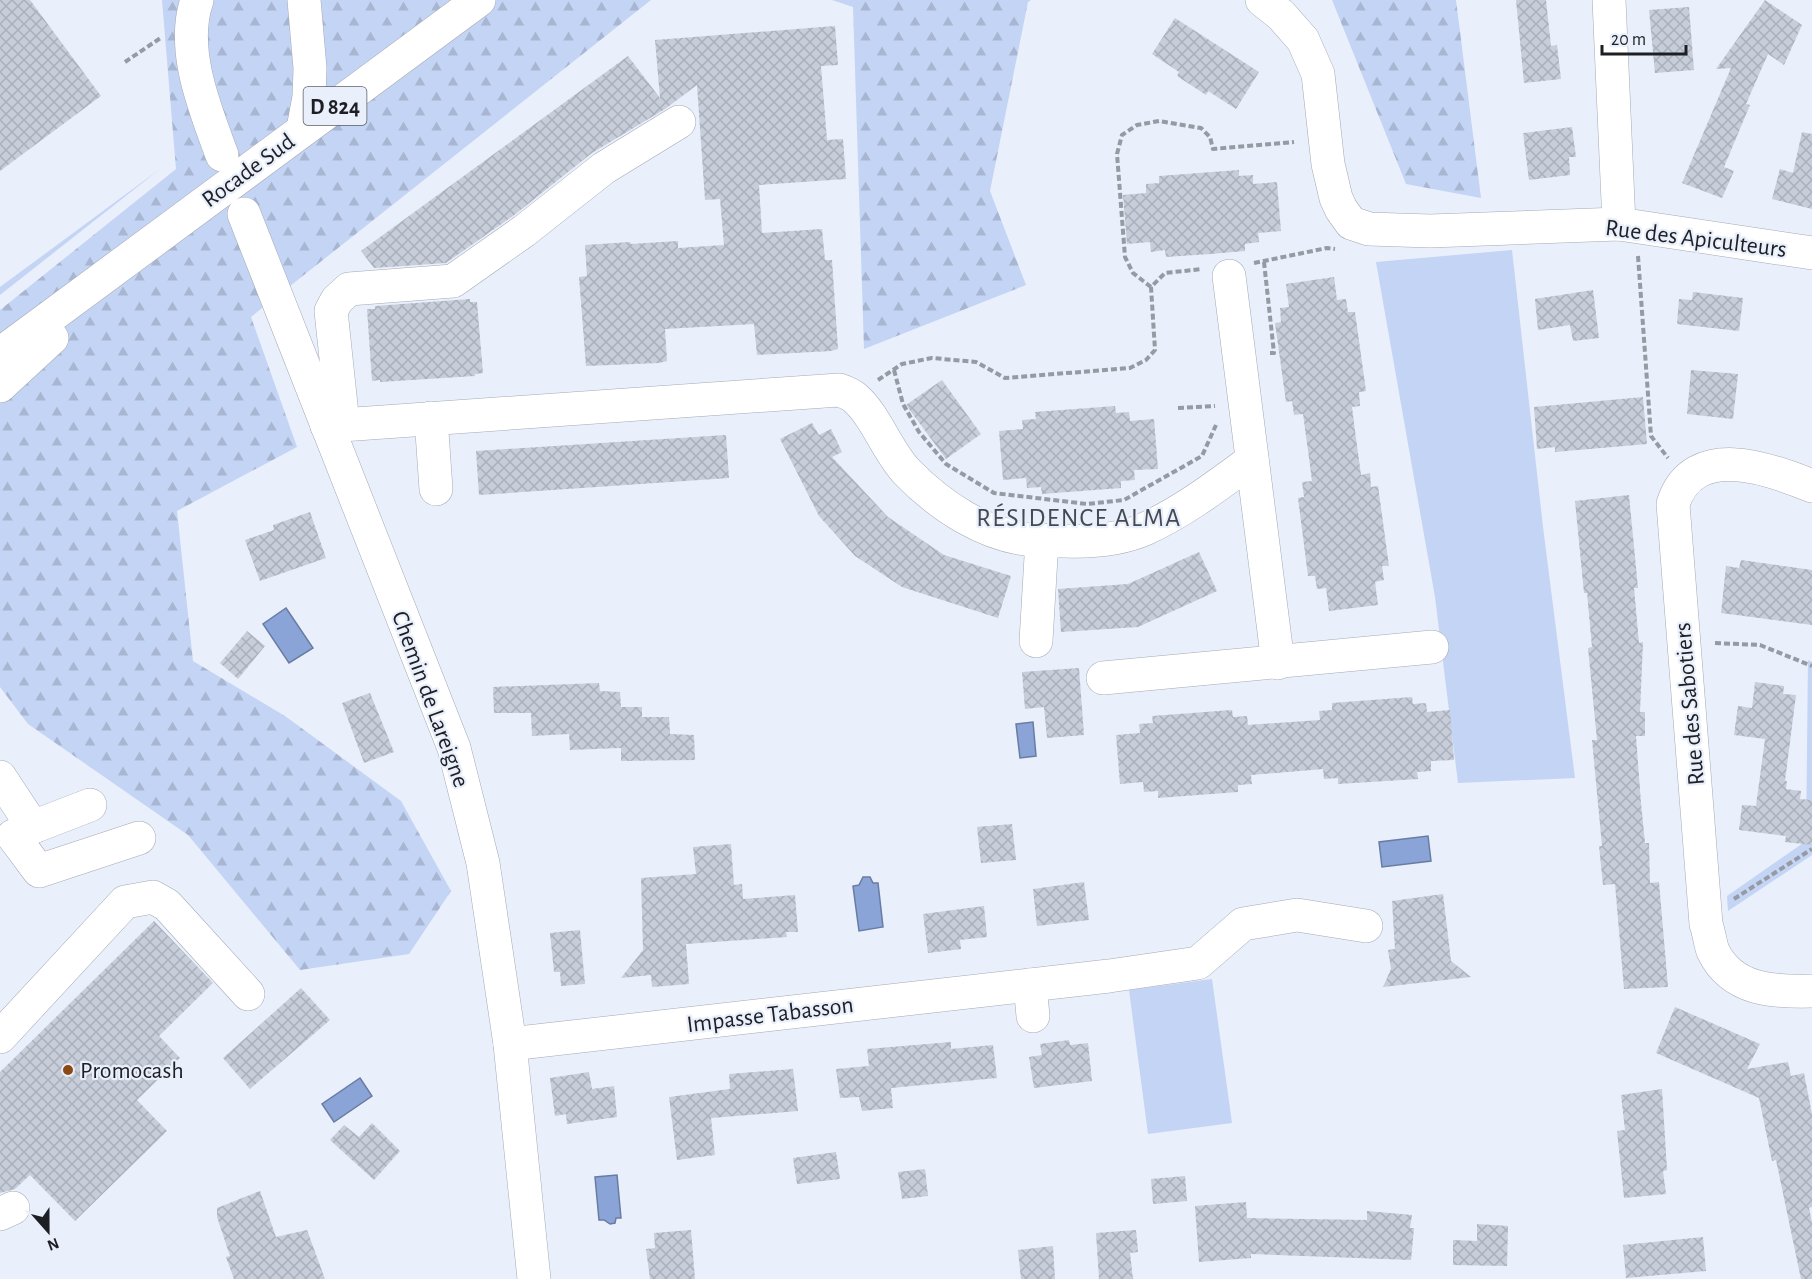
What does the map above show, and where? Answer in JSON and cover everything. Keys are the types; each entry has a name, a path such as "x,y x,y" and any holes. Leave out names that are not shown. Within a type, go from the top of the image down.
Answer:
{"street":[{"path":"197,0 191,40 200,96 222,155"},
{"path":"303,129 309,97 310,68 304,0"},
{"name":"Rocade Sud","path":"0,354 479,0"},
{"name":"Rue des Apiculteurs","path":"1262,0 1281,15 1303,40 1318,74 1328,164 1336,198 1351,223 1369,229 1430,231 1628,226 1812,254"},
{"path":"1609,0 1628,226"},
{"path":"679,122 604,168 524,231 453,281 349,289 337,300 331,311 335,425 839,390 854,396 866,408 901,466 924,489 952,510 993,531 1031,540 1090,542 1119,537 1145,529 1200,498 1252,460"},
{"name":"Rocade Sud","path":"0,386 190,212"},
{"name":"Chemin de Lareigne","path":"244,214 335,425 454,748 483,863 510,1044 534,1279"},
{"path":"1227,269 1278,663"},
{"path":"431,418 436,489"},
{"path":"1685,480 1699,471 1716,465 1749,465 1782,474 1812,486"},
{"name":"Rue des Sabotiers","path":"1685,480 1677,490 1673,504 1706,918 1713,951 1729,974 1753,986 1779,992 1812,991"},
{"path":"1036,641 1042,540"},
{"path":"1103,678 1432,647"},
{"path":"0,777 33,827"},
{"path":"90,805 13,836 39,871 139,837"},
{"path":"0,1037 125,902 153,897 167,905 248,994"},
{"name":"Impasse Tabasson","path":"510,1044 1110,976 1198,963 1243,924 1297,915 1366,926"},
{"path":"1030,985 1033,1016"}],"path":[{"path":"125,62 161,37"},
{"path":"854,396 902,364 932,358 975,362 1005,378 1130,368 1146,360 1155,350 1151,287 1133,273 1125,257 1117,154 1122,135 1137,124 1159,121 1201,128 1210,137 1213,149 1325,139"},
{"path":"1628,226 1651,436 1685,480"},
{"path":"1151,287 1165,273 1227,269 1327,248 1337,250"},
{"path":"894,370 903,404 919,432 946,464 994,493 1087,504 1124,500 1202,456 1217,424 1215,406 1178,408"},
{"path":"1683,639 1760,645 1812,666"},
{"path":"1706,918 1812,849"}],"green space":[{"path":"162,0 651,0 251,317 297,447 177,511 193,661 285,716 401,801 451,891 409,954 300,970 188,835 28,724 0,687 0,310 176,169"},
{"path":"832,0 1031,0 1028,2 990,191 1026,285 864,349 853,7"},
{"path":"1332,0 1456,0 1481,198 1406,184"},
{"path":"160,169 0,295 0,287"},
{"path":"1512,250 1543,527 1575,778 1458,783 1435,597 1376,262"},
{"path":"1808,660 1812,662 1812,855 1728,911 1727,896 1806,841"},
{"path":"1212,979 1232,1123 1148,1134 1129,990"}],"shaded area":[{"path":"286,608 313,648 289,663 263,624"},
{"path":"1033,722 1036,756 1020,758 1016,724"},
{"path":"1428,836 1431,861 1382,867 1379,842"},
{"path":"863,877 870,877 873,883 878,883 883,927 859,931 853,886 859,885"},
{"path":"360,1078 372,1096 334,1122 322,1104"},
{"path":"617,1175 621,1218 616,1218 615,1223 610,1224 599,1220 595,1177"}],"building":[{"path":"0,0 30,0 101,96 0,171"},
{"path":"1516,0 1546,0 1551,46 1557,45 1561,79 1524,83"},
{"path":"1765,0 1802,25 1784,65 1768,54 1746,104 1750,105 1724,167 1734,171 1722,198 1682,183 1731,68 1716,69"},
{"path":"1689,7 1694,70 1655,73 1649,10"},
{"path":"1175,18 1259,72 1236,109 1208,91 1206,95 1177,76 1179,72 1152,54"},
{"path":"835,26 838,65 821,66 827,140 843,139 846,179 759,185 762,233 822,229 825,260 832,260 838,349 757,355 754,324 665,329 667,361 586,366 579,277 587,276 585,245 678,241 678,248 724,245 720,199 705,200 697,85 665,109 592,153 513,216 446,263 374,268 361,251 628,56 660,98 655,40"},
{"path":"1572,127 1576,157 1569,157 1570,175 1529,180 1523,133"},
{"path":"1802,132 1812,134 1812,209 1772,199 1780,169 1793,173"},
{"path":"1239,170 1239,176 1253,175 1253,184 1277,182 1281,231 1258,233 1259,242 1245,244 1245,251 1210,254 1166,257 1165,250 1151,252 1150,242 1127,244 1123,195 1146,193 1146,184 1159,183 1159,176"},
{"path":"1334,277 1337,300 1346,299 1348,312 1355,312 1366,391 1359,392 1360,406 1352,407 1355,431 1361,475 1370,473 1371,487 1378,486 1389,566 1382,566 1384,580 1375,582 1378,605 1329,611 1326,588 1317,589 1315,576 1308,576 1298,498 1304,497 1302,482 1312,481 1309,458 1303,414 1294,415 1292,401 1286,402 1275,323 1281,322 1280,308 1289,307 1286,284"},
{"path":"1593,290 1599,338 1573,341 1570,325 1538,330 1535,299"},
{"path":"1693,292 1743,298 1739,331 1677,324 1679,299 1692,300"},
{"path":"470,299 470,302 477,302 483,373 475,374 475,376 372,381 367,309 375,309 375,306"},
{"path":"1691,370 1738,374 1733,419 1687,414"},
{"path":"942,380 981,434 946,459 906,405"},
{"path":"1643,397 1647,444 1555,452 1555,447 1537,449 1534,407"},
{"path":"1115,406 1116,413 1129,412 1130,421 1154,419 1158,469 1134,470 1135,480 1121,481 1121,488 1042,494 1041,487 1027,488 1026,478 1003,480 999,431 1023,429 1022,420 1036,419 1035,412"},
{"path":"812,423 819,435 831,429 842,452 832,457 888,517 944,555 1011,576 998,618 902,587 855,556 819,516 780,439"},
{"path":"726,435 729,478 479,495 476,451"},
{"path":"1629,495 1638,588 1634,588 1639,643 1643,642 1640,712 1645,712 1645,736 1636,736 1641,803 1645,843 1649,843 1650,883 1659,882 1668,987 1624,989 1615,884 1603,885 1599,846 1602,846 1592,740 1597,740 1588,648 1592,647 1575,501"},
{"path":"310,512 326,558 260,581 245,540 274,530 273,525"},
{"path":"1199,552 1217,591 1138,627 1061,632 1058,589 1128,584"},
{"path":"1741,560 1812,570 1812,625 1721,613 1726,566 1739,568"},
{"path":"247,631 265,646 238,679 220,663"},
{"path":"1079,668 1084,735 1047,738 1044,707 1025,709 1022,672"},
{"path":"1755,682 1784,686 1783,694 1796,695 1785,781 1787,781 1786,789 1801,791 1800,799 1812,800 1812,845 1785,842 1786,836 1739,830 1742,805 1756,806 1765,739 1734,735 1738,706 1752,708"},
{"path":"599,683 600,691 620,692 621,707 642,707 642,717 669,717 670,734 694,735 695,760 621,761 621,748 570,750 569,734 532,736 531,713 494,713 493,687"},
{"path":"370,693 394,752 364,763 342,703"},
{"path":"1412,697 1413,704 1426,703 1427,712 1450,710 1454,760 1431,761 1431,771 1417,772 1418,779 1338,784 1338,778 1324,779 1323,769 1251,775 1252,784 1238,785 1238,792 1158,798 1158,791 1144,792 1143,782 1120,784 1116,735 1140,733 1139,724 1153,723 1152,716 1232,710 1233,717 1247,716 1248,725 1320,720 1319,711 1332,710 1332,703"},
{"path":"1012,824 1016,860 981,863 977,827"},
{"path":"731,844 734,885 742,884 743,899 795,895 798,932 786,932 787,937 686,944 689,984 652,987 651,975 621,978 643,950 641,878 696,874 693,847"},
{"path":"1084,882 1089,920 1037,926 1033,889"},
{"path":"1443,894 1451,961 1471,977 1383,987 1391,969 1388,950 1395,949 1392,901"},
{"path":"984,906 987,937 960,940 961,949 928,953 923,914"},
{"path":"154,921 213,983 159,1036 180,1058 137,1100 167,1131 75,1221 30,1175 15,1189 0,1193 0,1072"},
{"path":"580,930 585,984 561,986 560,972 554,972 550,933"},
{"path":"301,988 330,1020 250,1089 223,1058"},
{"path":"1675,1007 1760,1044 1747,1069 1788,1062 1791,1076 1804,1073 1812,1114 1812,1207 1809,1208 1812,1222 1812,1279 1801,1279 1776,1160 1772,1161 1759,1098 1656,1053"},
{"path":"1069,1040 1070,1045 1088,1043 1092,1081 1034,1088 1029,1057 1042,1055 1040,1044"},
{"path":"951,1042 951,1049 993,1045 997,1078 891,1088 893,1108 862,1111 859,1097 840,1098 836,1069 869,1066 867,1049"},
{"path":"793,1069 798,1111 711,1118 715,1155 677,1160 669,1097 730,1089 729,1074"},
{"path":"589,1072 592,1089 614,1086 617,1117 567,1124 566,1114 555,1116 550,1078"},
{"path":"1662,1089 1667,1170 1663,1171 1666,1194 1624,1198 1617,1131 1625,1130 1621,1095"},
{"path":"372,1123 400,1151 374,1180 330,1140 344,1125 359,1137"},
{"path":"836,1152 840,1179 797,1184 793,1158"},
{"path":"925,1169 928,1196 902,1199 898,1172"},
{"path":"1185,1176 1187,1201 1153,1204 1151,1179"},
{"path":"260,1191 276,1237 307,1230 325,1279 234,1279 226,1257 230,1256 217,1217 217,1208"},
{"path":"1246,1202 1247,1218 1367,1220 1367,1211 1412,1215 1410,1228 1414,1228 1411,1260 1251,1254 1251,1258 1199,1262 1195,1206"},
{"path":"1477,1224 1508,1226 1507,1266 1453,1265 1453,1240 1477,1241"},
{"path":"691,1230 695,1279 650,1279 646,1249 655,1248 654,1233"},
{"path":"1136,1230 1138,1252 1130,1253 1133,1279 1099,1279 1096,1233"},
{"path":"1703,1237 1706,1271 1626,1278 1623,1245"},
{"path":"1053,1246 1055,1279 1021,1279 1018,1250"}],"place":[{"name":"Promocash","path":"68,1070"}],"district":[{"name":"RÉSIDENCE ALMA","path":"1079,517"}]}
